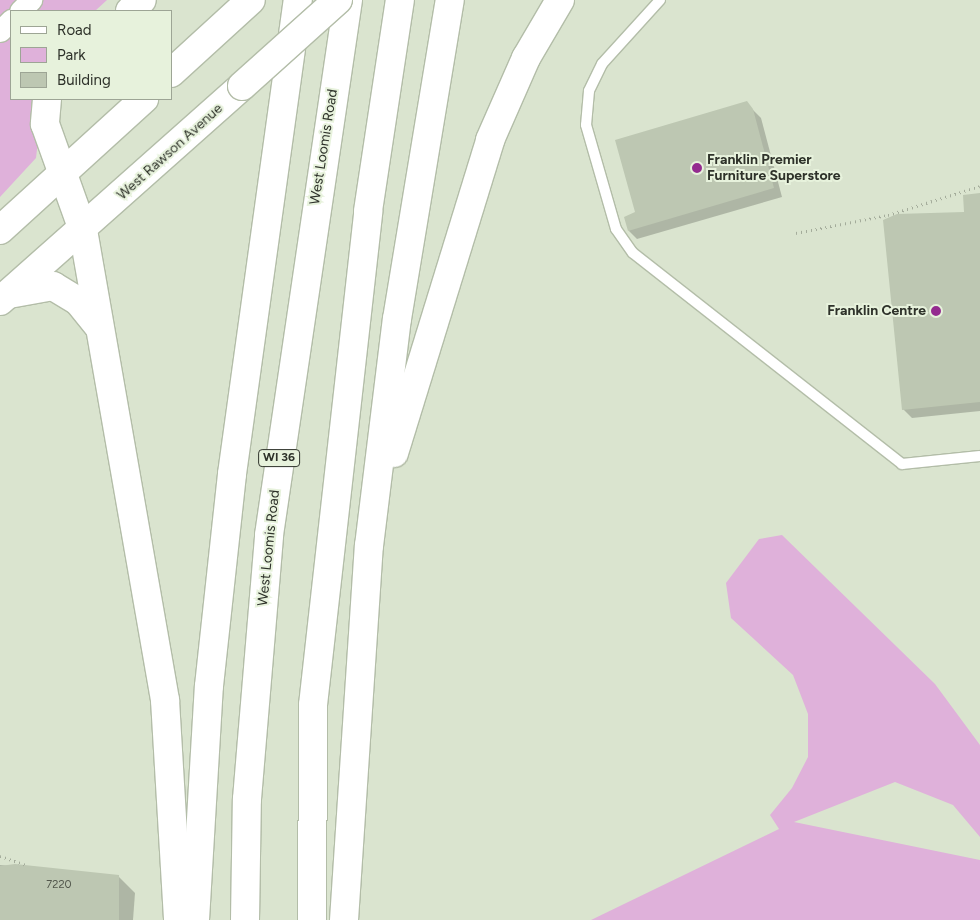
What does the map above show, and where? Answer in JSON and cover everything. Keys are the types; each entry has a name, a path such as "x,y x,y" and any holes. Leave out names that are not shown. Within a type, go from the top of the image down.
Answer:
{"main road":[{"path":"131,10 142,0"},
{"path":"172,73 251,0"},
{"path":"195,920 209,686 232,474 298,0"},
{"name":"West Rawson Avenue","path":"4,298 83,230 338,0"},
{"name":"West Loomis Road","path":"245,920 247,799 269,534 348,0"},
{"path":"312,920 314,705 368,211 400,0"},
{"path":"344,920 369,546 397,319 450,0"},
{"path":"369,546 451,256 490,140 526,58 560,0"},
{"path":"47,100 45,124 64,172 83,230 165,700 178,920"},
{"path":"0,230 143,100"},
{"path":"4,298 53,286 82,305 100,329"}],"street":[{"path":"21,10 32,0"},
{"path":"0,31 10,21"}],"lane":[{"path":"660,0 602,64 589,91 586,125 616,229 629,247 902,464 980,456"}],"path":[{"path":"796,232 888,215 980,186"},
{"path":"0,856 26,865"}],"green space":[{"path":"0,0 107,0 96,10 10,10 10,100 32,100 38,141 36,158 0,197"},
{"path":"782,535 935,684 980,745 980,837 953,805 895,782 794,822 980,860 980,920 591,920 779,829 770,815 792,788 808,757 808,714 793,675 731,618 726,583 759,539"}],"building":[{"name":"Franklin Premier Furniture Superstore","path":"747,101 753,109 774,188 628,231 624,217 635,212 615,140"},
{"name":"Franklin Centre","path":"980,193 980,402 902,410 883,220 897,214 964,212 963,195"},
{"path":"15,864 119,875 119,920 0,920 0,866"}],"place":[{"name":"Franklin Premier Furniture Superstore","path":"697,168"},
{"name":"Franklin Centre","path":"936,311"}]}
